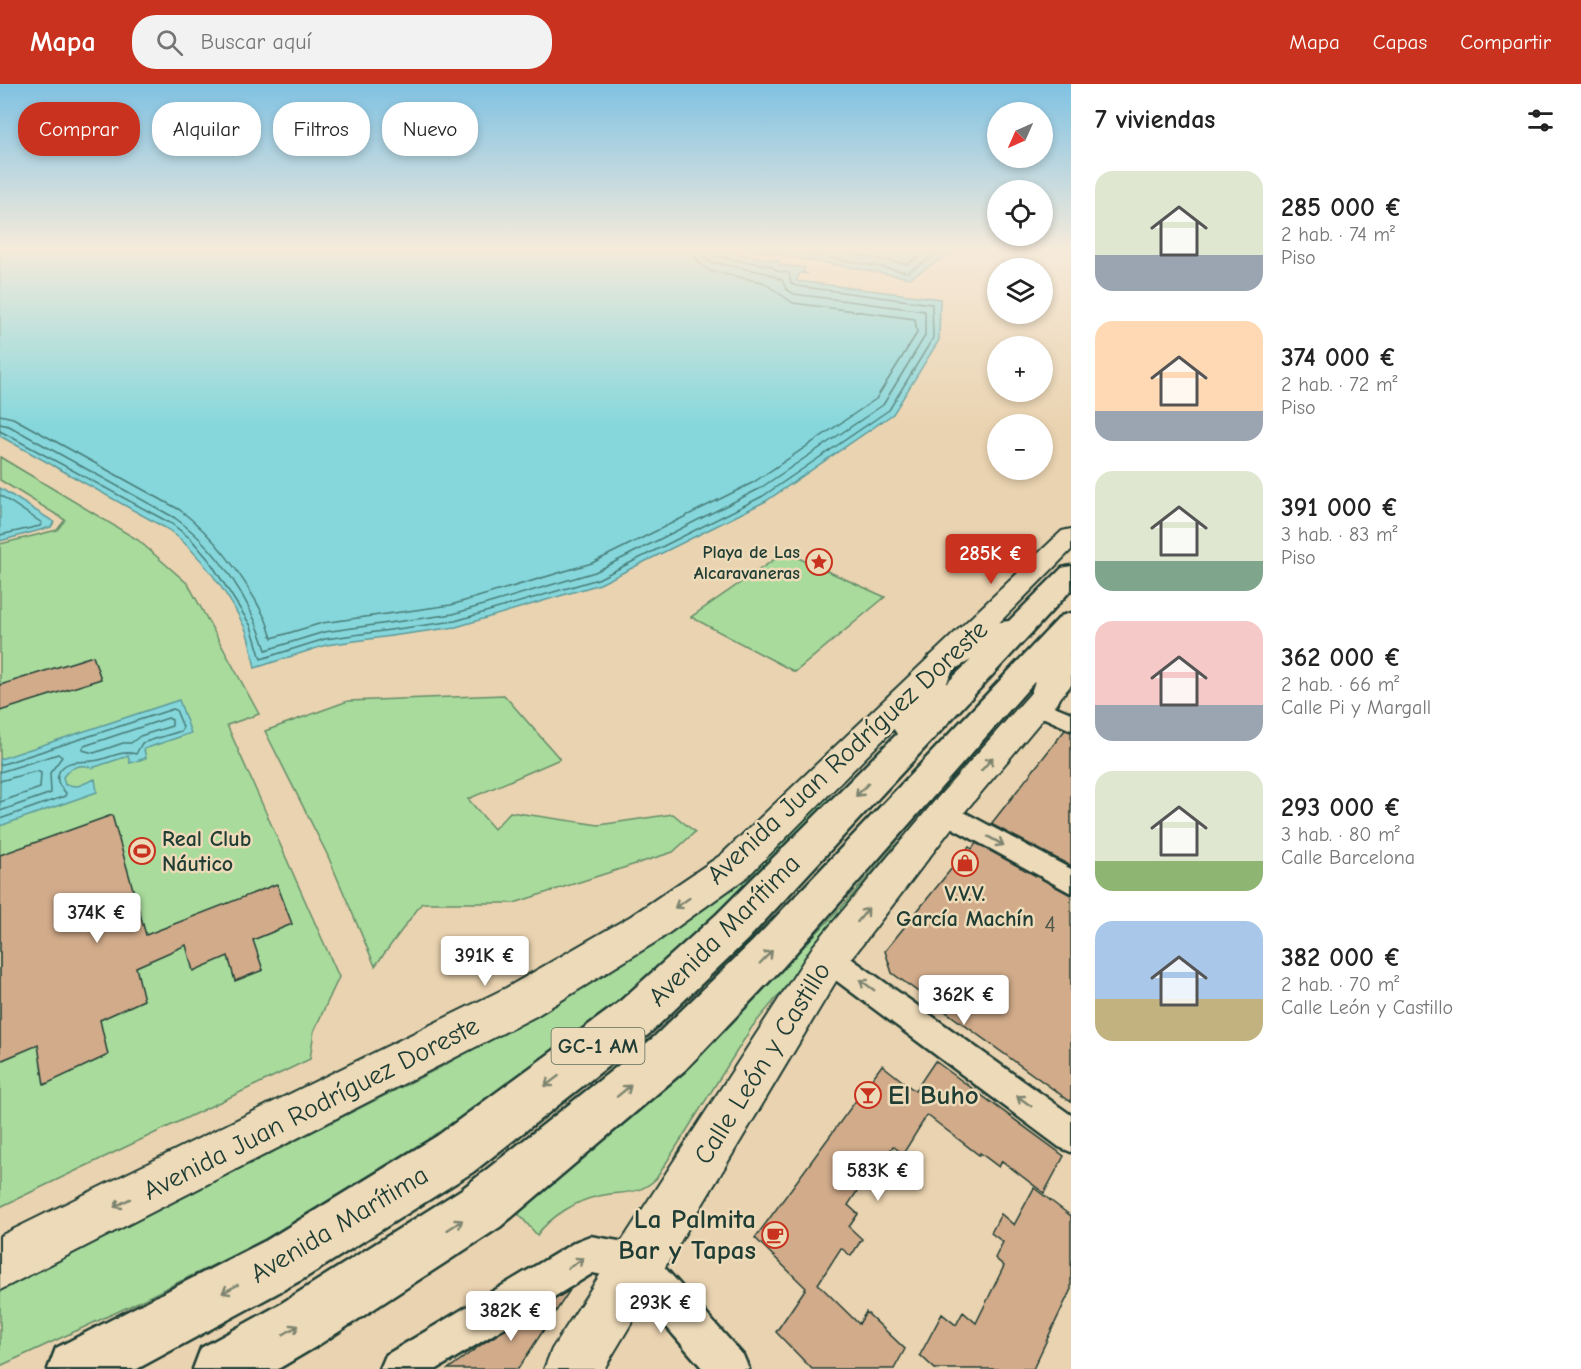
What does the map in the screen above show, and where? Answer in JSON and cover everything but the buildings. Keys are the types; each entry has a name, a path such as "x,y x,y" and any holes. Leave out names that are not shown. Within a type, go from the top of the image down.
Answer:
{"highway":[{"name":"Avenida Marítima","path":"222,1369 297,1326 481,1208 669,1054 1054,664 1071,574"},
{"path":"899,752 940,664 1054,664"},
{"name":"Avenida Marítima","path":"76,1369 286,1259 474,1140 633,1019 732,927 899,752 1054,664"}],"street":[{"name":"Avenida Juan Rodríguez Doreste","path":"0,1264 493,1016 645,927 734,866 1071,536"},
{"name":"Calle León y Castillo","path":"572,1369 828,958 945,812 1054,664"},
{"path":"945,812 1071,882"},
{"path":"828,958 1071,1135"},
{"path":"400,1369 590,1254 636,1263 729,1369"}],"green space":[{"name":"Real Club Náutico","path":"0,457 138,540 188,584 259,714 227,725 339,977 314,1031 310,1059 0,1207 0,544 57,530 65,520 0,480"},
{"path":"785,552 885,597 795,672 691,617"},
{"path":"504,695 560,759 468,799 494,829 510,812 599,825 673,814 695,832 673,852 514,903 422,903 375,966 327,854 265,731 348,701"},
{"path":"825,797 828,799 827,803 716,916 577,1038 461,1123 337,1204 130,1306 0,1366 0,1290 441,1067 604,975 646,947"},
{"path":"903,841 905,845 752,1027 656,1179 636,1191 599,1196 573,1205 549,1222 537,1235 515,1210 718,1034 837,912 898,842"}],"water":[{"path":"0,307 940,307 939,340 893,414 766,501 600,584 456,627 326,645 255,668 248,637 238,615 212,574 180,539 169,530 0,436"},
{"path":"0,488 54,522 51,527 0,541"},
{"path":"179,700 191,733 144,749 146,758 130,763 128,756 92,768 80,766 72,768 63,777 65,785 78,786 95,779 97,792 0,826 0,759"}],"place":[{"name":"Playa de Las Alcaravaneras","path":"819,562"},
{"name":"Real Club Náutico","path":"142,851"},
{"name":"V.V.V. García Machín","path":"965,863"},
{"name":"El Buho","path":"868,1095"},
{"name":"La Palmita Bar y Tapas","path":"775,1235"}]}
